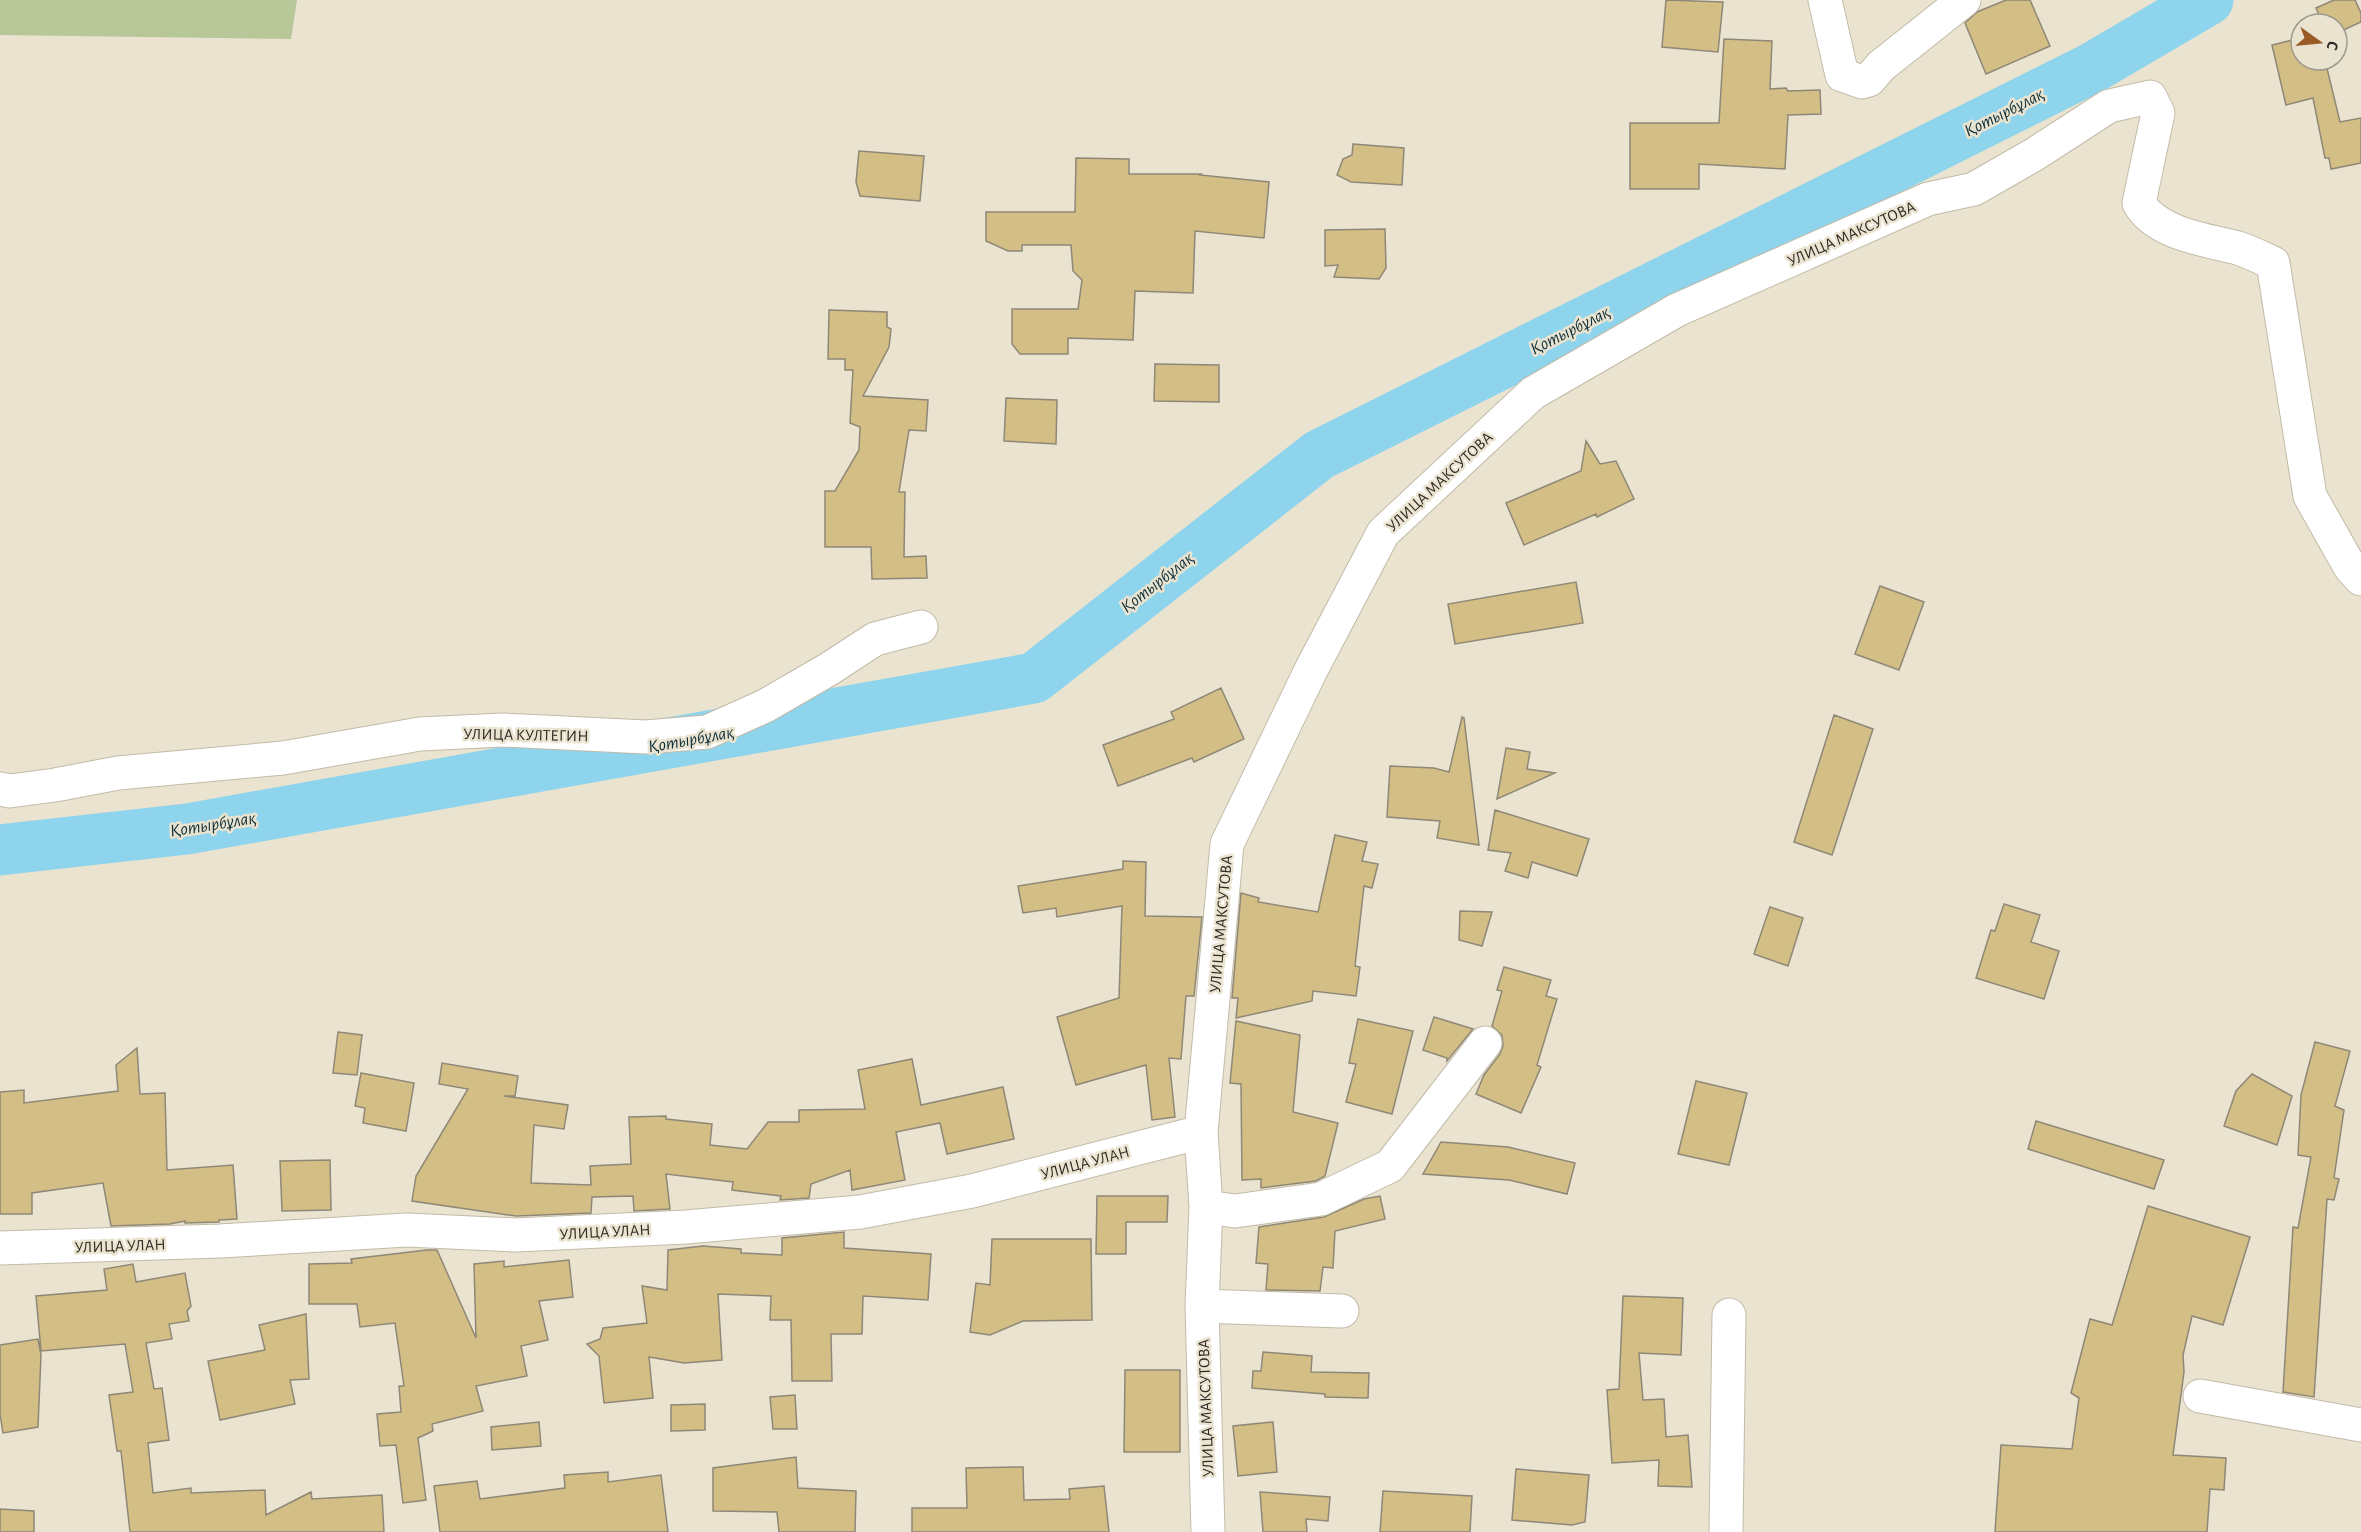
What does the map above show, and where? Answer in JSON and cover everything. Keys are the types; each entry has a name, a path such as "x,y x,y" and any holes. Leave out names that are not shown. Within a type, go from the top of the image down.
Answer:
{"street":[{"path":"1824,0 1842,75 1862,82 1869,80 1881,66 1964,0"},
{"name":"УЛИЦА МАКСУТОВА","path":"1208,1532 1202,1306 1206,1207 1201,1132 1227,844 1311,670 1383,533 1533,393 1677,310 1928,199 1974,189 2035,154 2109,106 2150,97 2158,113 2139,203 2145,214 2189,237 2240,249 2273,263 2310,496 2350,567 2361,579"},
{"name":"УЛИЦА КУЛТЕГИН","path":"0,789 55,785 118,773 283,758 420,734 502,730 645,736 707,732 765,706 875,639 921,627"},
{"path":"1206,1207 1235,1211 1321,1199 1390,1166 1485,1043"},
{"name":"УЛИЦА УЛАН","path":"0,1248 220,1241 407,1230 528,1235 686,1227 860,1212 972,1191 1201,1132"},
{"path":"1202,1306 1342,1311"},
{"path":"1726,1532 1729,1315"},
{"path":"2200,1396 2361,1425"}],"green space":[{"path":"0,0 297,0 291,39 0,35"}],"building":[{"path":"1666,0 1723,2 1718,52 1662,47"},
{"path":"2006,0 2030,0 2050,46 1986,74 1965,23 1977,12"},
{"path":"2334,0 2355,0 2361,13 2361,22 2349,28 2349,12 2318,12 2316,8"},
{"path":"1724,39 1772,41 1770,89 1820,90 1821,114 1788,115 1785,169 1699,164 1699,189 1630,189 1630,123 1719,123"},
{"path":"2289,41 2289,72 2328,72 2340,122 2361,118 2361,163 2331,169 2329,158 2325,158 2313,98 2286,105 2272,45"},
{"path":"1353,144 1404,148 1402,185 1351,182 1337,175 1343,159 1352,155"},
{"path":"859,151 924,156 920,201 860,196 856,182"},
{"path":"1076,158 1129,159 1129,174 1201,174 1269,182 1264,238 1195,231 1193,293 1135,291 1133,340 1068,338 1068,354 1020,354 1012,344 1012,309 1078,309 1082,280 1073,271 1071,245 1022,245 1022,251 1008,251 986,241 986,212 1075,212"},
{"path":"1385,229 1386,268 1379,279 1334,277 1338,265 1325,266 1325,230"},
{"path":"829,310 887,312 887,327 891,329 889,347 863,396 928,400 926,431 909,430 899,492 905,492 904,557 926,556 927,578 872,579 871,547 825,547 825,491 835,491 859,450 860,427 850,423 853,370 845,370 845,359 828,359"},
{"path":"1155,364 1219,365 1219,402 1154,401"},
{"path":"1006,398 1057,400 1056,444 1004,441"},
{"path":"1586,441 1600,464 1616,461 1634,499 1597,517 1596,514 1524,545 1506,503 1581,471"},
{"path":"1576,582 1583,623 1455,644 1448,604"},
{"path":"1880,586 1924,602 1899,670 1855,654"},
{"path":"1221,688 1244,739 1194,762 1192,758 1118,786 1103,745 1174,719 1171,712"},
{"path":"1834,715 1873,729 1832,855 1794,842"},
{"path":"1462,717 1464,718 1479,845 1437,838 1440,821 1387,817 1390,766 1434,768 1449,772"},
{"path":"1506,748 1530,752 1527,769 1555,773 1497,799"},
{"path":"1495,810 1589,839 1577,876 1532,862 1528,878 1505,871 1511,853 1488,850"},
{"path":"1335,835 1367,842 1362,861 1378,864 1372,888 1364,886 1355,966 1360,967 1356,996 1313,991 1312,1001 1236,1018 1238,998 1232,998 1241,893 1259,898 1258,902 1318,912"},
{"path":"1123,861 1146,862 1145,916 1202,917 1194,996 1186,996 1181,1059 1169,1058 1175,1117 1152,1120 1146,1065 1076,1085 1057,1017 1119,998 1122,906 1057,917 1056,908 1023,913 1018,886 1123,869"},
{"path":"2004,904 2040,915 2031,942 2059,951 2044,999 1976,978 1991,930 1995,931"},
{"path":"1770,907 1803,918 1788,966 1754,954"},
{"path":"1460,911 1492,912 1482,946 1459,940"},
{"path":"1504,967 1551,980 1546,996 1557,999 1537,1065 1541,1067 1521,1113 1476,1094 1484,1075 1500,1054 1503,1046 1502,1035 1492,1026 1502,991 1497,990"},
{"path":"1434,1017 1473,1029 1447,1061 1447,1058 1423,1050"},
{"path":"1358,1019 1413,1031 1392,1114 1346,1102 1356,1064 1349,1063"},
{"path":"1236,1021 1300,1035 1293,1112 1338,1123 1325,1176 1316,1181 1261,1188 1261,1179 1242,1180 1241,1084 1230,1083"},
{"path":"338,1032 362,1035 357,1075 333,1073"},
{"path":"2315,1042 2350,1051 2335,1106 2344,1110 2334,1178 2339,1179 2334,1200 2327,1199 2314,1397 2283,1392 2293,1227 2298,1228 2311,1157 2298,1155 2301,1095"},
{"path":"137,1048 140,1094 165,1093 167,1170 233,1165 237,1219 219,1220 219,1222 185,1223 185,1221 170,1224 111,1226 103,1183 32,1193 32,1214 0,1214 0,1092 24,1090 24,1103 118,1091 116,1065"},
{"path":"912,1059 921,1105 1003,1087 1014,1139 947,1154 940,1123 896,1132 905,1180 852,1190 850,1170 811,1184 809,1198 780,1200 781,1196 732,1190 733,1182 666,1174 670,1209 634,1211 633,1196 592,1197 591,1213 516,1216 412,1201 416,1176 468,1089 439,1084 442,1063 518,1076 515,1096 504,1096 568,1105 564,1129 534,1125 531,1183 591,1185 590,1166 631,1164 629,1117 666,1116 666,1119 712,1124 710,1145 747,1149 768,1122 799,1122 799,1110 865,1109 858,1070"},
{"path":"361,1073 414,1083 406,1131 363,1123 365,1108 355,1106"},
{"path":"2252,1074 2292,1096 2277,1145 2224,1126 2236,1091"},
{"path":"1696,1081 1747,1093 1729,1165 1678,1154"},
{"path":"2036,1121 2164,1160 2154,1189 2028,1149"},
{"path":"1441,1142 1508,1147 1575,1163 1567,1194 1509,1180 1423,1174"},
{"path":"330,1160 331,1210 282,1211 280,1161"},
{"path":"1097,1196 1168,1196 1167,1222 1126,1222 1126,1254 1096,1254"},
{"path":"1380,1196 1385,1219 1335,1231 1333,1268 1323,1267 1320,1291 1266,1290 1268,1264 1256,1263 1259,1227 1324,1217 1364,1199"},
{"path":"2148,1206 2250,1237 2223,1325 2192,1316 2183,1355 2184,1372 2173,1455 2226,1458 2224,1490 2210,1489 2207,1532 1995,1532 2001,1445 2072,1449 2079,1398 2071,1393 2090,1319 2112,1325"},
{"path":"844,1232 844,1248 931,1254 928,1300 863,1296 862,1334 831,1334 832,1381 792,1381 791,1320 770,1320 771,1296 718,1294 722,1360 684,1363 649,1357 653,1398 604,1403 599,1356 587,1344 600,1339 603,1328 647,1323 642,1286 667,1290 668,1250 703,1246 741,1249 741,1253 782,1255 782,1238"},
{"path":"992,1239 1091,1239 1092,1320 1023,1321 990,1335 970,1332 976,1283 990,1285"},
{"path":"437,1250 476,1338 474,1264 504,1261 504,1267 569,1260 573,1297 539,1301 548,1340 521,1346 527,1376 476,1386 483,1411 432,1424 433,1431 418,1438 426,1500 403,1503 396,1445 380,1446 377,1414 401,1412 399,1386 404,1386 395,1323 360,1327 357,1304 309,1304 309,1264 352,1263 351,1259"},
{"path":"133,1264 136,1282 185,1273 191,1306 187,1311 189,1321 169,1324 172,1339 146,1343 154,1389 162,1388 169,1440 148,1443 153,1493 191,1488 191,1493 265,1490 266,1515 311,1492 312,1499 382,1495 384,1532 130,1532 121,1451 117,1451 109,1395 133,1392 125,1344 41,1351 36,1296 107,1290 104,1269"},
{"path":"1623,1296 1683,1298 1681,1355 1639,1353 1643,1400 1664,1399 1666,1437 1688,1435 1692,1487 1658,1486 1659,1460 1612,1463 1607,1390 1619,1389"},
{"path":"306,1314 309,1379 290,1380 295,1404 220,1420 208,1361 265,1350 259,1325"},
{"path":"38,1339 41,1355 38,1427 3,1433 0,1414 0,1345"},
{"path":"1263,1352 1312,1356 1311,1372 1369,1373 1368,1398 1325,1397 1325,1394 1252,1388 1253,1371 1261,1371"},
{"path":"1125,1370 1180,1370 1180,1452 1124,1452"},
{"path":"795,1395 797,1429 773,1429 770,1397"},
{"path":"705,1404 705,1430 671,1431 671,1405"},
{"path":"539,1422 541,1446 492,1450 491,1427"},
{"path":"1273,1422 1277,1472 1238,1476 1233,1426"},
{"path":"796,1457 798,1488 856,1491 855,1532 779,1532 777,1512 713,1511 713,1468"},
{"path":"1023,1467 1024,1500 1070,1499 1069,1489 1104,1486 1109,1532 912,1532 912,1508 967,1508 966,1468"},
{"path":"1516,1469 1589,1475 1585,1522 1572,1525 1512,1520"},
{"path":"608,1472 608,1482 661,1475 668,1532 440,1532 434,1486 477,1481 480,1499 565,1488 564,1475"},
{"path":"1383,1491 1472,1496 1470,1532 1380,1532"},
{"path":"1260,1492 1330,1497 1328,1521 1306,1519 1307,1532 1263,1532"},
{"path":"0,1509 34,1511 34,1532 0,1532"}],"waterway":[{"name":"Қотырбұлақ","path":"0,850 187,829 1034,678 1319,455 2092,68 2208,0"}]}
